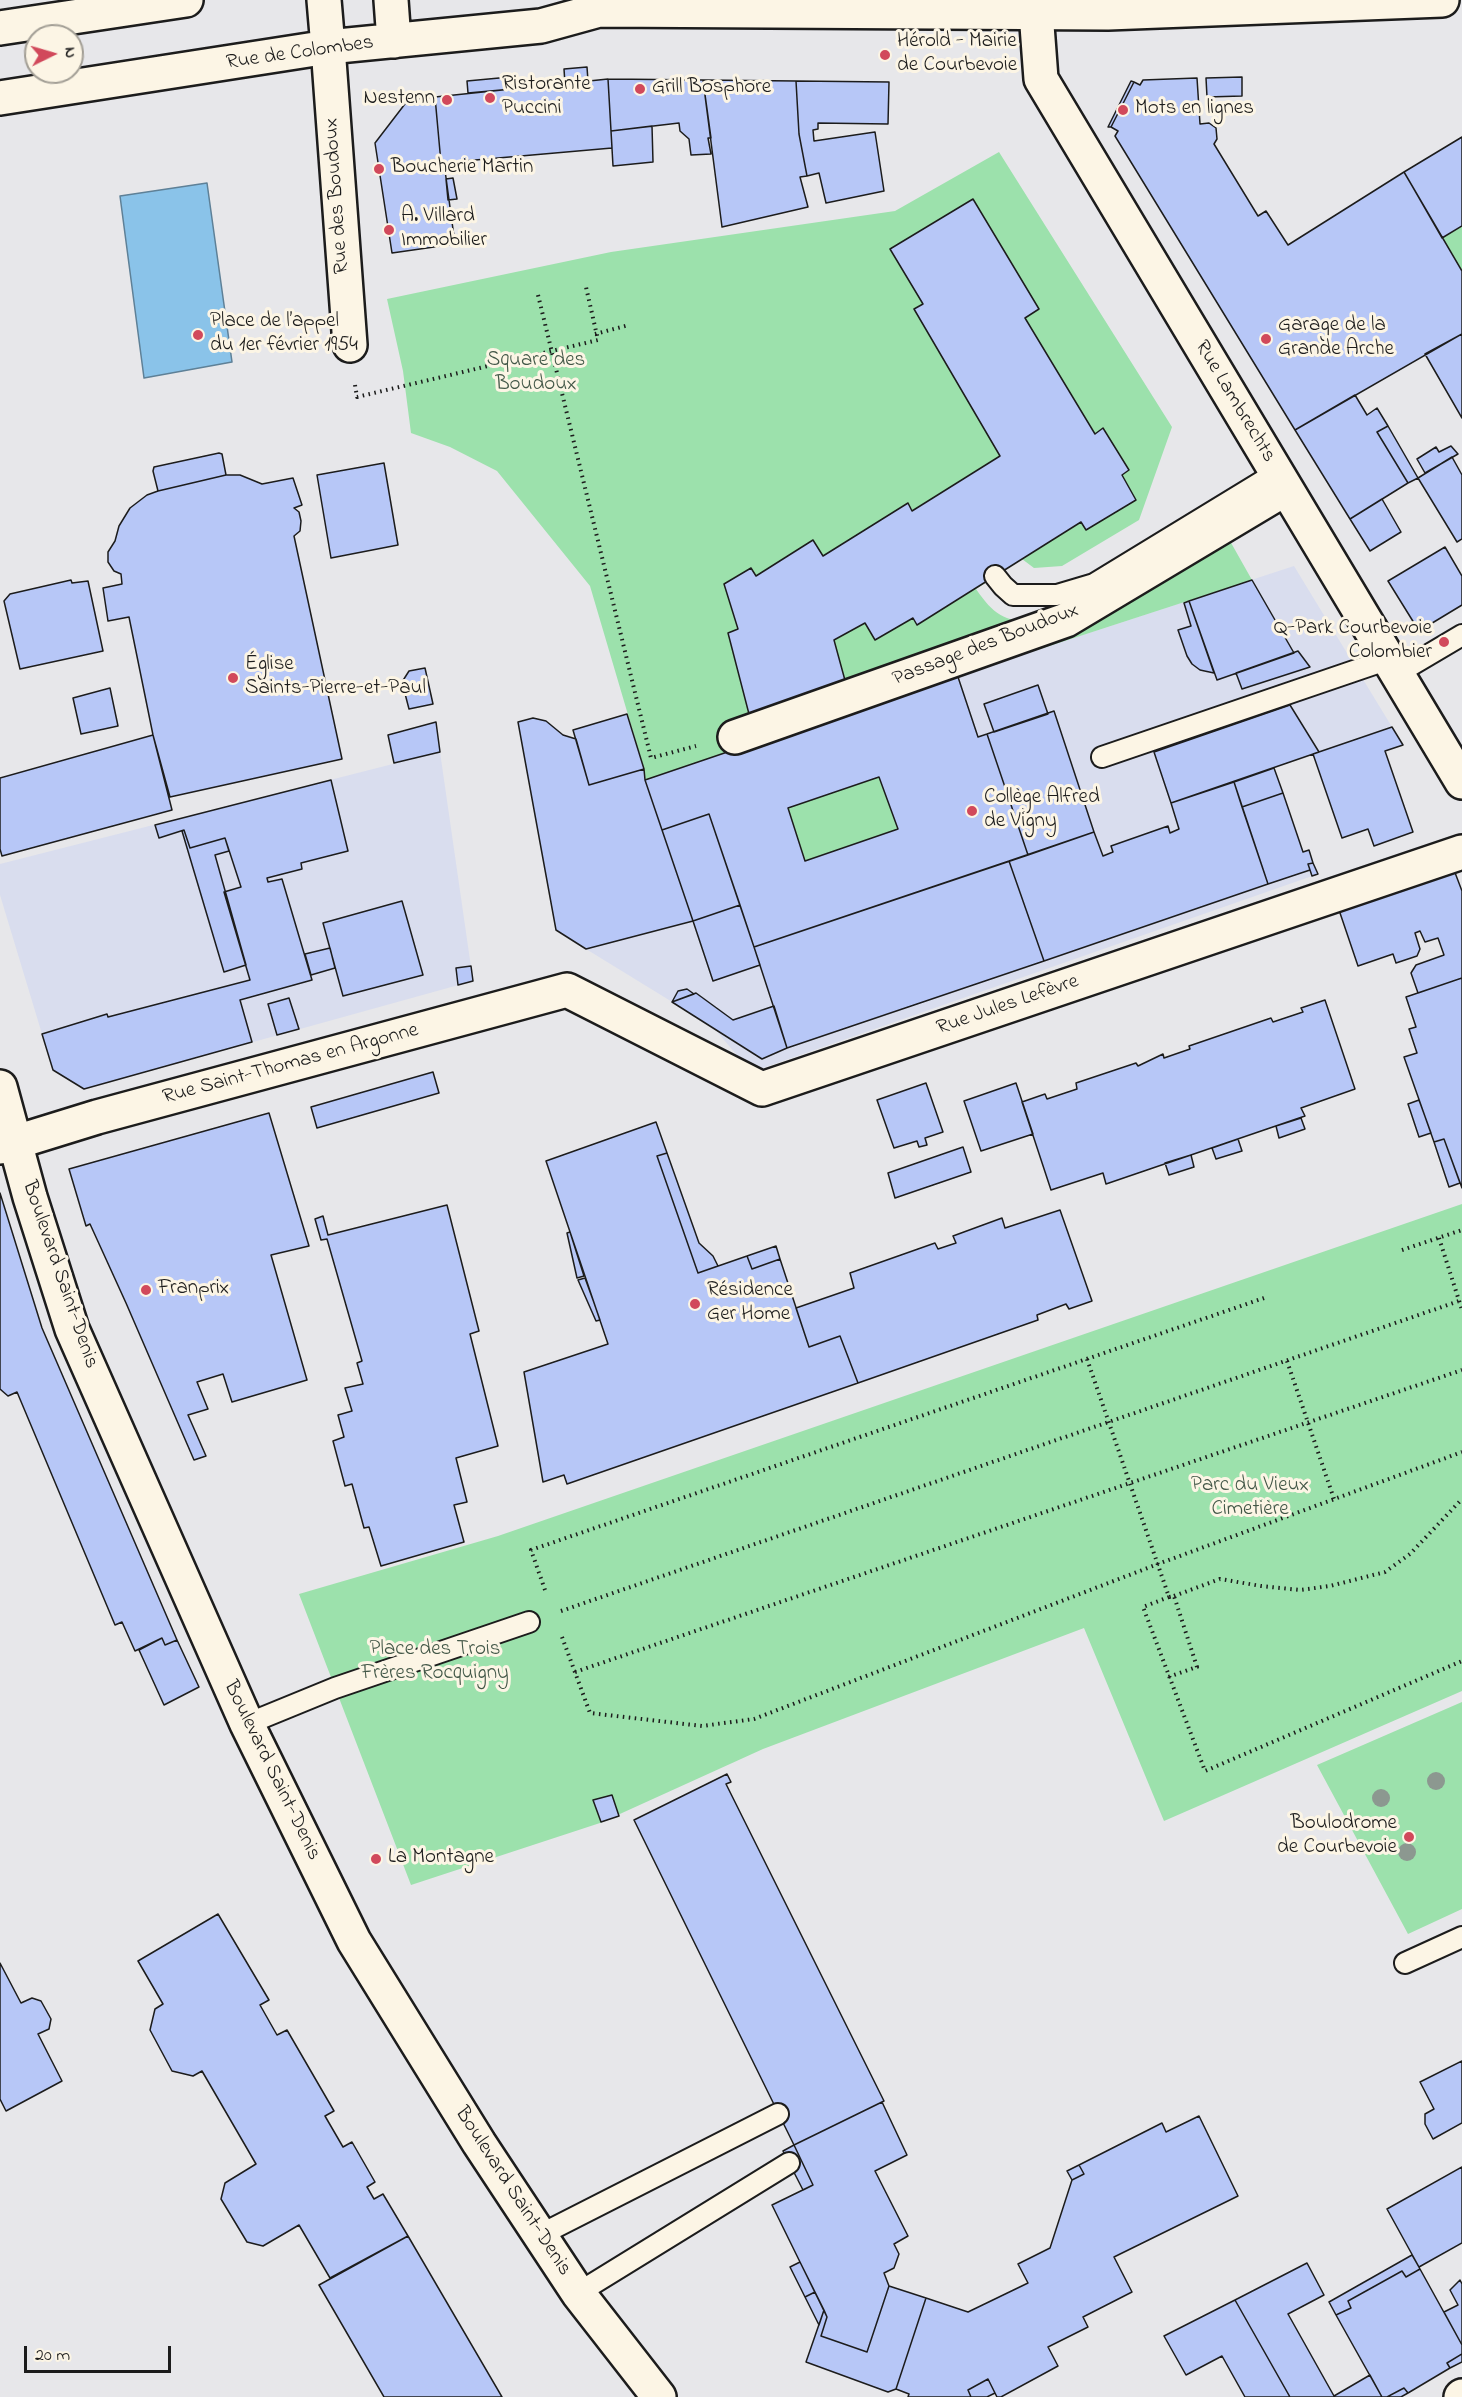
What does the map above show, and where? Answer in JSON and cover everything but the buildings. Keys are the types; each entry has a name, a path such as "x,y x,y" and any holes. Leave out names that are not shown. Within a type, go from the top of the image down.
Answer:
{"street":[{"path":"0,28 186,0"},
{"name":"Rue des Boudoux","path":"324,0 350,345"},
{"path":"391,0 394,41"},
{"name":"Rue de Colombes","path":"0,98 328,47 541,27 586,5 914,6 1108,13 1442,0"},
{"name":"Rue Lambrechts","path":"1036,12 1041,80 1462,782"},
{"name":"Passage des Boudoux","path":"735,737 1066,620 1281,481"},
{"name":"Rue Jules Lefèvre","path":"567,990 762,1089 1462,852"},
{"name":"Rue Saint-Thomas en Argonne","path":"8,1144 97,1117 567,990"},
{"name":"Boulevard Saint-Denis","path":"0,1086 8,1144 30,1197 72,1329 247,1724 354,1941 425,2058 578,2293 659,2397"}],"lane":[{"path":"995,576 1013,595 1057,595 1094,584 1281,481"},
{"path":"1102,756 1393,666 1462,635"},
{"path":"247,1724 335,1688 529,1622"},
{"path":"1405,1963 1462,1937"},
{"path":"540,2235 778,2114"},
{"path":"578,2293 789,2163"}],"path":[{"path":"404,386 597,340 585,287"},
{"path":"538,295 651,758 735,737"},
{"path":"595,333 629,325"},
{"path":"1402,1250 1462,1230"},
{"path":"1439,1238 1462,1310"},
{"path":"531,1550 1267,1297"},
{"path":"529,1622 1461,1301"},
{"path":"1087,1359 1169,1597"},
{"path":"1287,1361 1334,1499"},
{"path":"575,1672 1462,1370"},
{"path":"590,1713 702,1726 754,1719 1158,1564 1462,1452"},
{"path":"1462,1499 1432,1528 1410,1554 1385,1572 1330,1586 1300,1590 1220,1579 1143,1607 1204,1771 1462,1661"},
{"path":"1168,1677 1197,1667 1174,1596"}],"shaded area":[{"name":"Collège Alfred de Vigny","path":"1294,566 1392,727 1274,768 1303,852 1309,850 1318,874 760,1069 741,1060 713,1027 586,949 692,921 645,780 957,674"},
{"path":"440,752 473,981 84,1089 42,1034 0,895 0,864"}],"green space":[{"name":"Square des Boudoux","path":"999,152 1172,427 1139,520 1062,566 1034,568 1022,559 976,589 988,605 1000,615 1035,624 1230,541 1252,580 957,674 645,780 644,769 590,586 497,471 450,447 411,433 403,371 387,299 611,252 895,211"},
{"path":"1462,226 1462,271 1442,238"},
{"path":"879,777 898,829 805,861 788,808"},
{"name":"Parc du Vieux Cimetière","path":"1462,1204 1462,1691 1164,1821 1084,1628 763,1749 600,1823 411,1885 299,1594 498,1536"},
{"name":"Boulodrome de Courbevoie","path":"1462,1702 1462,1909 1408,1934 1317,1765"}],"water":[{"path":"207,183 232,362 144,378 120,196"}],"place":[{"name":"Hérold - Mairie de Courbevoie","path":"885,55"},
{"name":"Grill Bosphore","path":"640,89"},
{"name":"Ristorante Puccini","path":"490,98"},
{"name":"Nestenn","path":"447,100"},
{"name":"Mots en lignes","path":"1123,110"},
{"name":"Boucherie Martin","path":"379,169"},
{"name":"A. Villard Immobilier","path":"389,230"},
{"name":"Place de l’appel du 1er février 1954","path":"198,335"},
{"name":"Garage de la Grande Arche","path":"1266,339"},
{"name":"Q-Park Courbevoie Colombier","path":"1444,642"},
{"name":"Église Saints-Pierre-et-Paul","path":"233,678"},
{"name":"Collège Alfred de Vigny","path":"972,811"},
{"name":"Franprix","path":"146,1290"},
{"name":"Résidence Ger Home","path":"695,1304"},
{"name":"Boulodrome de Courbevoie","path":"1409,1837"},
{"name":"La Montagne","path":"376,1859"}],"park label":[{"name":"Place des Trois Frères Rocquigny","path":"435,1663"}]}
